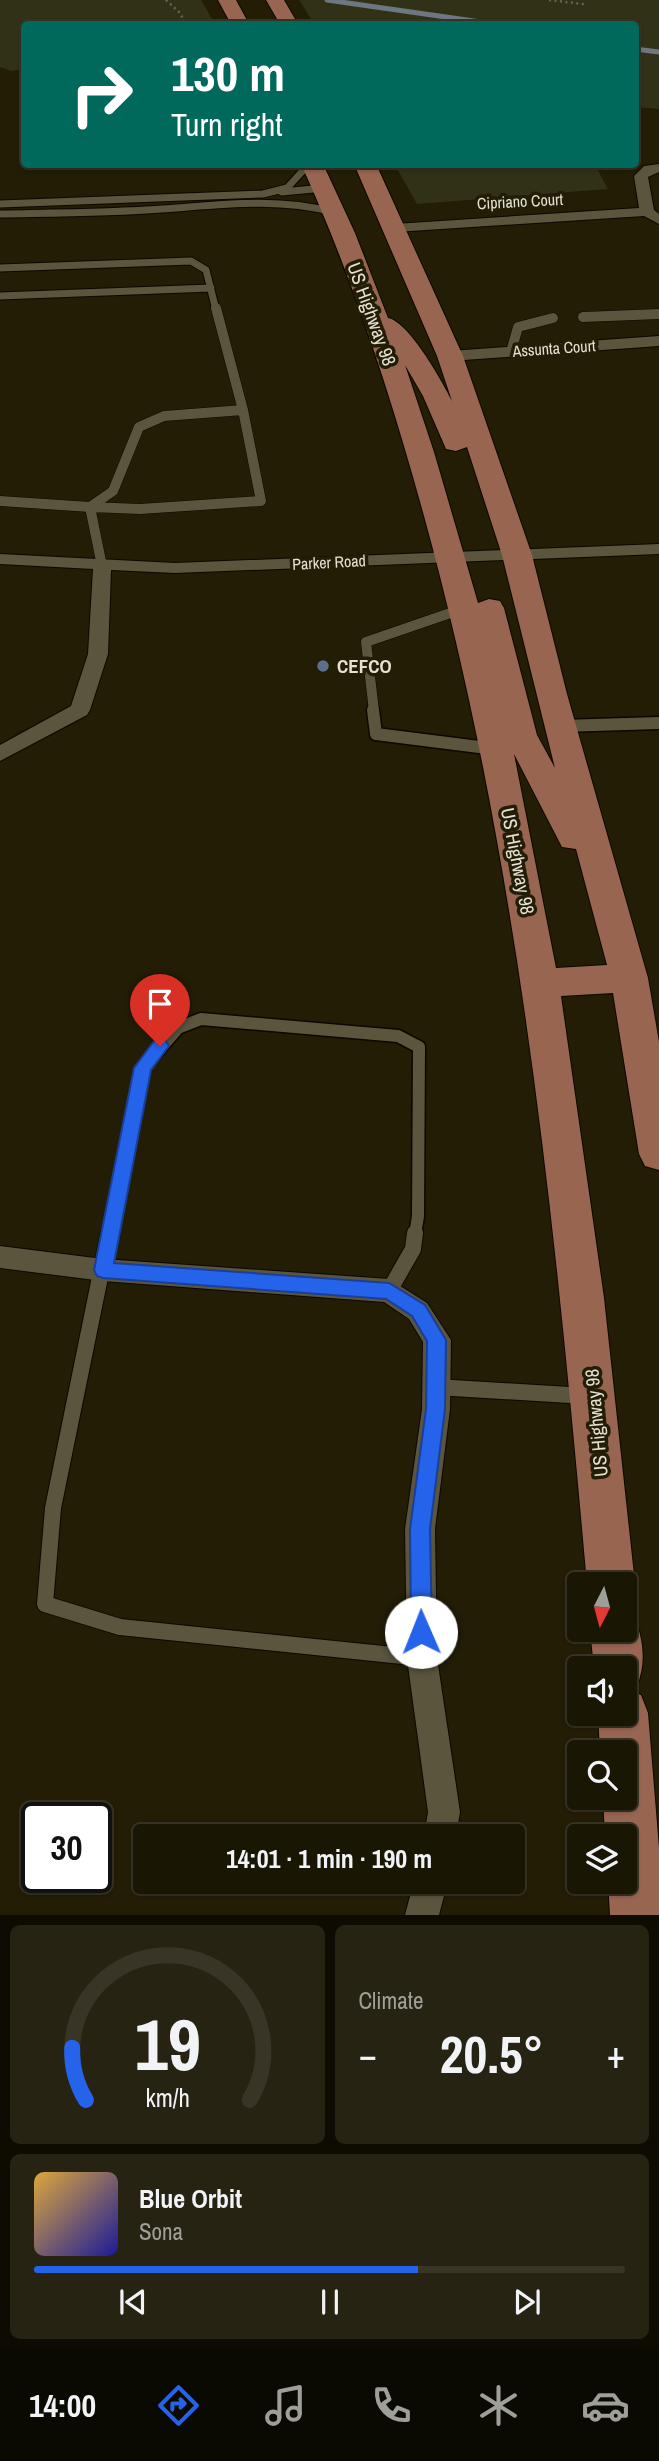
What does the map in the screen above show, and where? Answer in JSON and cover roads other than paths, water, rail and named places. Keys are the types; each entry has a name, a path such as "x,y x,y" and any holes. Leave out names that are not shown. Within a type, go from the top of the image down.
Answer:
{"main road":[{"path":"227,0 238,21"},
{"path":"275,0 287,21"},
{"path":"319,182 370,174 450,356 517,555 560,726 629,978 659,1154"},
{"name":"US Highway 98","path":"319,182 367,300 406,407 452,557 512,823 540,983 593,1397 610,1572"},
{"path":"367,300 415,359 447,413 482,526 494,544 517,555"},
{"path":"452,557 477,571 521,736 607,901"},
{"path":"540,983 629,978"},
{"path":"624,1726 637,1915"}],"street":[{"name":"Cipriano Court","path":"395,228 653,216 641,176 649,169 659,168"},
{"name":"Assunta Court","path":"450,356 659,341"},
{"name":"Parker Road","path":"0,559 102,566 201,568 659,549"},
{"path":"0,754 80,710 97,654 102,566"},
{"path":"0,1257 103,1270 389,1291 418,1311 436,1340 436,1387 420,1529 422,1658 444,1812 442,1824"},
{"path":"422,1915 428,1894"}],"lane":[{"path":"263,194 319,182"},
{"path":"0,204 263,194 319,182"},
{"path":"0,214 137,210 279,201 306,203 319,182"},
{"path":"0,268 191,261 206,270 243,410 261,501 140,509 0,501"},
{"path":"0,296 211,288"},
{"path":"583,317 659,314"},
{"path":"511,352 518,327 553,318"},
{"path":"90,507 113,491 139,427 164,416 243,410"},
{"path":"90,507 102,566"},
{"path":"464,608 366,642 376,734 495,749"},
{"path":"560,726 659,723"},
{"path":"389,1291 413,1249 418,1216 419,1047 398,1036 201,1019 178,1028 143,1068 53,1508 45,1604 120,1627 422,1658"},
{"path":"436,1387 593,1397"}],"waterway":[{"path":"327,0 474,21"},
{"path":"639,50 659,52"}],"place":[{"name":"CEFCO","path":"323,666"}]}
